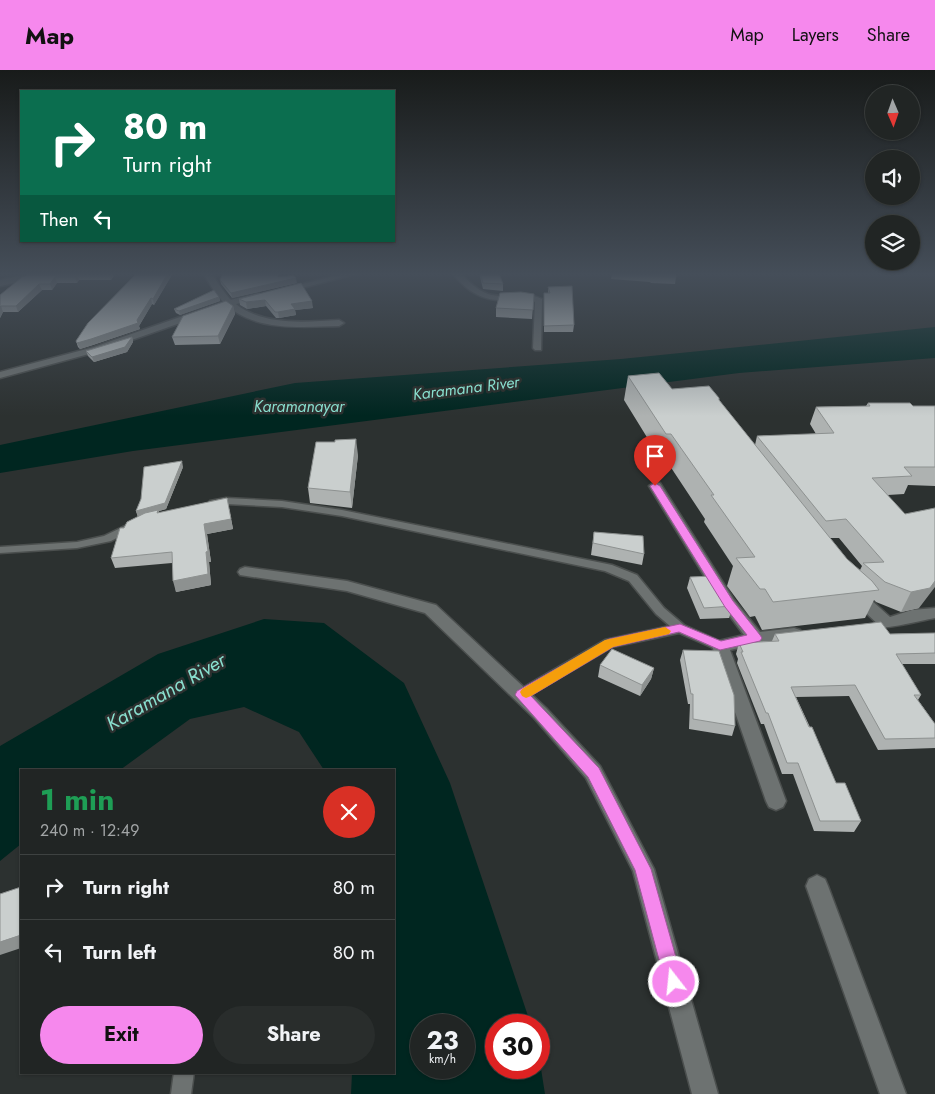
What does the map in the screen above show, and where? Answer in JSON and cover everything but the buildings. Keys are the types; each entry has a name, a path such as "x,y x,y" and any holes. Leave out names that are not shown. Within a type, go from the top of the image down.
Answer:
{"street":[{"path":"0,376 97,349 176,321"},
{"path":"260,321 288,324 339,323"},
{"path":"538,348 539,321"},
{"path":"655,486 729,604 756,638"},
{"path":"244,572 347,586 430,608 540,713 593,772 642,869 705,1094"},
{"path":"848,587 887,623"},
{"path":"868,625 935,613"},
{"path":"776,801 720,646 756,638 812,632"},
{"path":"818,886 893,1094"}],"lane":[{"path":"200,506 226,501 282,504 333,512 608,568 632,578 660,611 680,628 720,646"},
{"path":"0,550 77,544 107,539 144,520"},
{"path":"522,695 609,643 680,628"},
{"path":"181,1094 184,1074"}],"water":[{"name":"Karamanayar","path":"935,327 935,358 739,373 133,451 0,473 0,445 295,383 621,359"},
{"name":"Karamana River","path":"264,619 324,623 404,683 450,783 527,1014 485,1014 485,1079 543,1079 545,1094 351,1094 352,1074 395,1074 395,769 323,769 299,732 244,707 190,719 121,769 20,769 20,845 0,861 0,746 158,654"}],"slow traffic":[{"path":"526,692 609,643 665,631"}],"route":[{"path":"655,486 729,604 756,638 720,646 680,628 609,643 522,695 593,772 642,869 674,982"}]}
